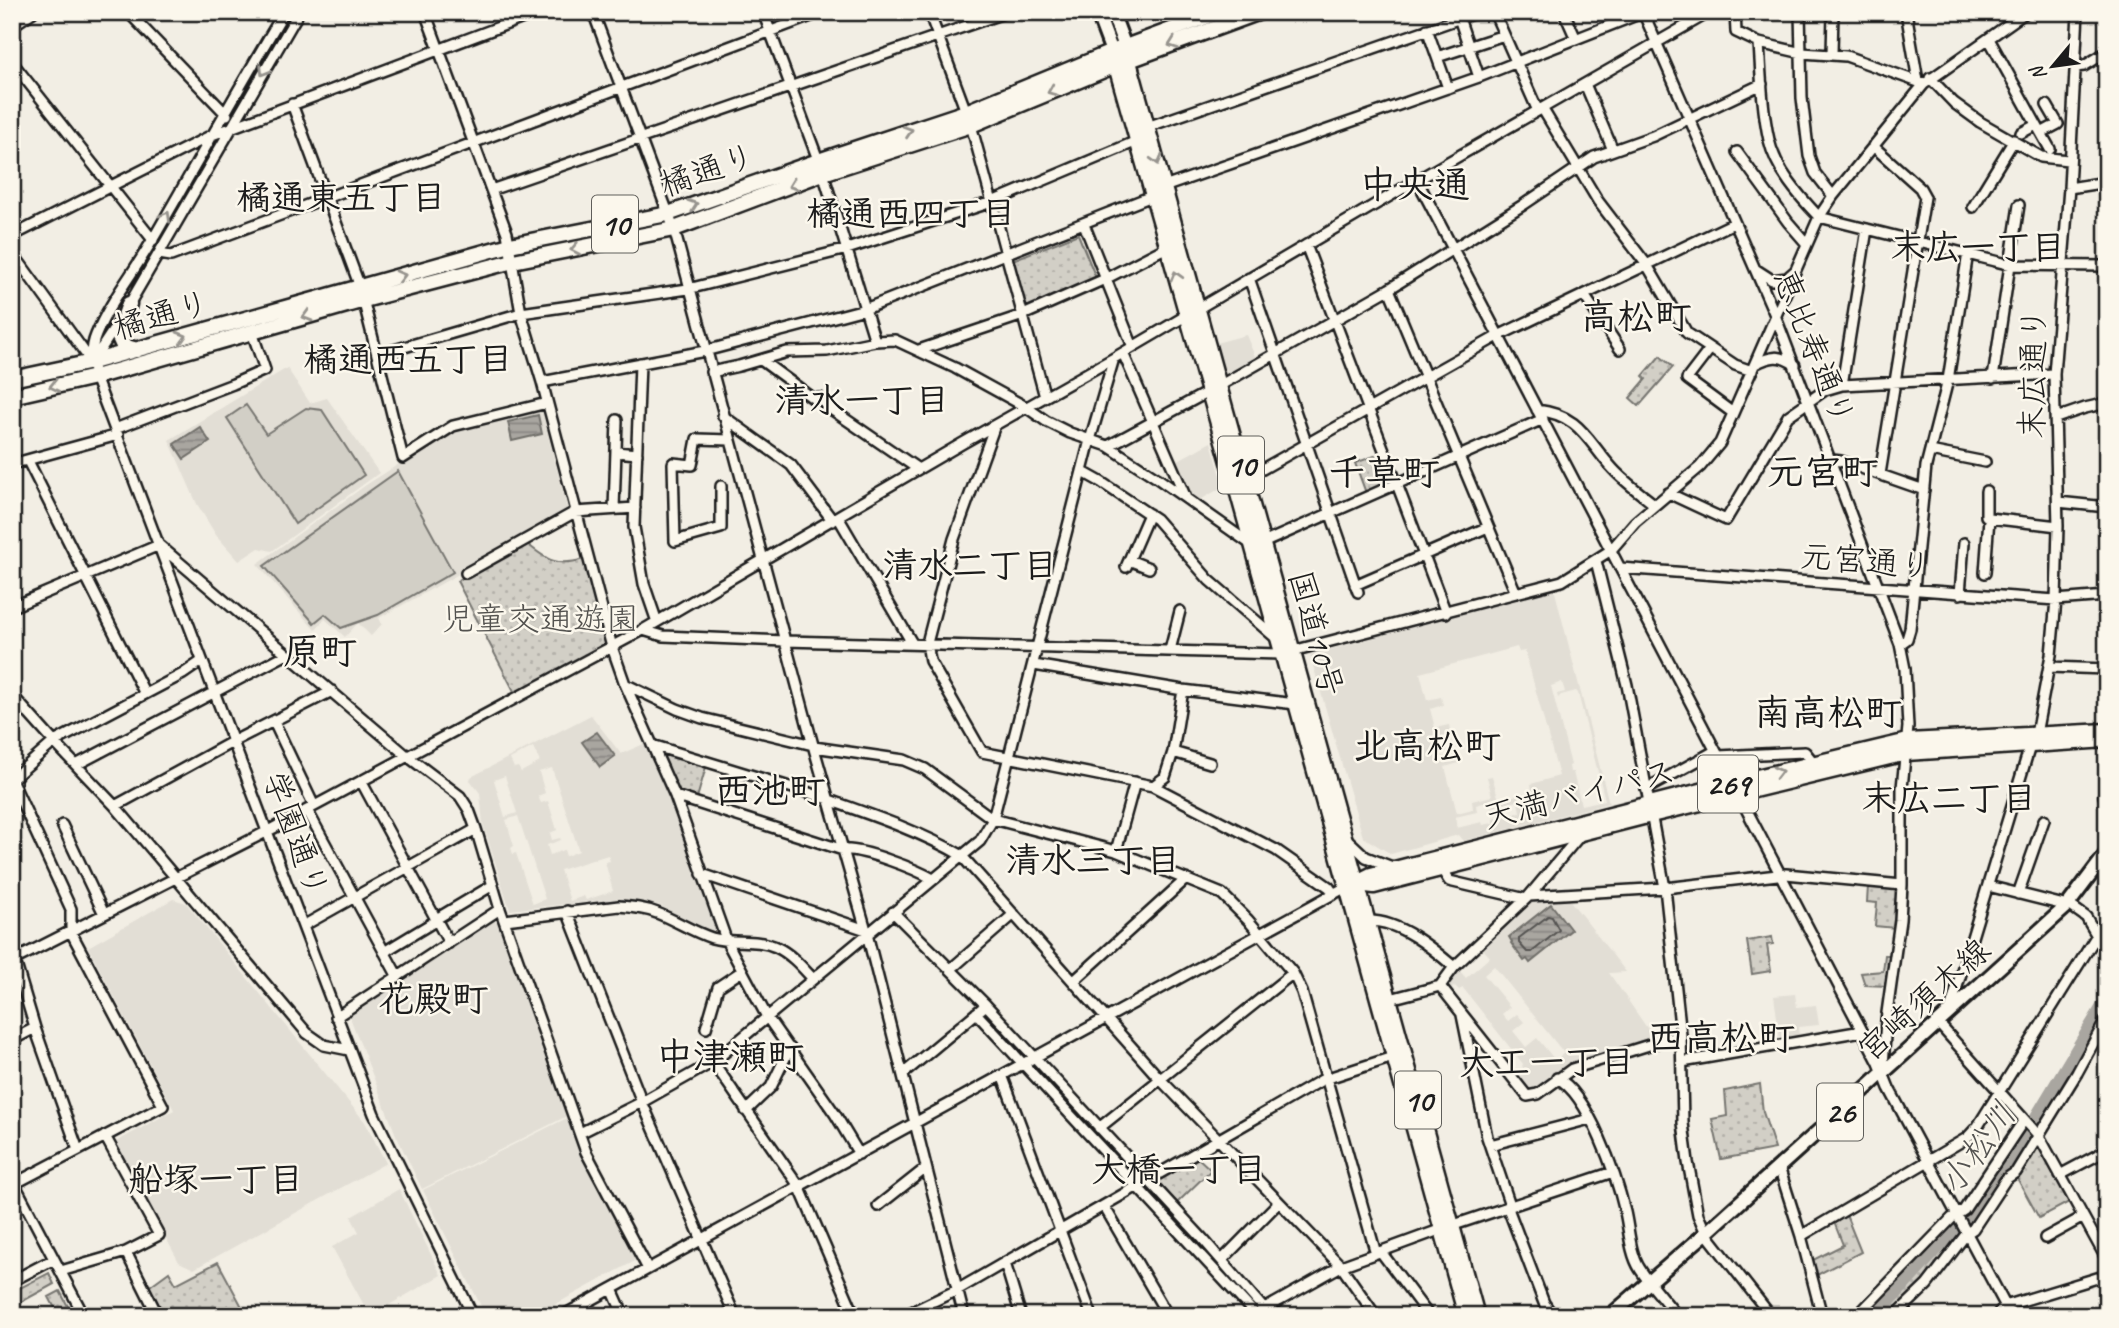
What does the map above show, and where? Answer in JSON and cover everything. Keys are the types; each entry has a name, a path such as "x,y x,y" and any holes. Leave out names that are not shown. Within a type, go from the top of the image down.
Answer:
{"highway":[{"path":"1120,56 1219,12"},
{"path":"1120,56 1260,12"},
{"name":"橘通り","path":"94,370 252,332 362,293 510,246 668,214 969,119 1120,56"},
{"name":"国道10号","path":"1120,56 1147,127 1167,247 1192,311"},
{"name":"国道10号","path":"1120,56 1137,141 1158,192 1287,653 1344,836 1346,888 1368,921 1390,999 1399,1055"},
{"name":"橘通り","path":"94,370 137,350 362,293 674,229 821,167"},
{"path":"129,304 118,335 123,346 137,350"},
{"name":"10","path":"12,379 94,370"},
{"name":"10","path":"12,396 94,370"},
{"name":"国道10号","path":"1257,544 1277,639 1287,653 1295,704 1346,888 1399,1055 1447,1227 1465,1315"},
{"name":"天満バイパス","path":"2033,740 2107,731"},
{"name":"天満バイパス","path":"1735,788 1814,763 1907,747 2033,740 2107,740"},
{"name":"天満バイパス","path":"1346,888 1371,875 1907,747"},
{"name":"天満バイパス","path":"1346,888 1374,886 1583,832 1650,810"}],"main road":[{"path":"1097,12 1120,56"},
{"path":"1112,12 1120,56"},
{"name":"宮崎須木線","path":"1610,1316 1706,1233 2067,906 2107,853"}],"street":[{"path":"12,26 33,12"},
{"path":"128,12 226,112 232,127"},
{"path":"94,370 94,337 284,12"},
{"path":"94,370 106,344 299,12"},
{"path":"425,12 510,246 521,313 542,382 612,647 625,684 675,796 727,942 767,1017 859,1154"},
{"path":"12,236 212,135 539,12"},
{"path":"593,12 674,229 710,372 866,932 964,1316"},
{"path":"763,12 821,167 874,341"},
{"path":"159,254 171,256 822,12"},
{"path":"929,12 969,119 1045,397"},
{"path":"491,190 1007,12"},
{"path":"1147,127 1478,12"},
{"path":"1494,12 1540,109 1598,201 1647,265 1687,333 1735,365 1754,368 1768,358 1778,356 1796,366"},
{"path":"1564,12 1576,39"},
{"path":"542,382 705,351 864,309 1084,224 1158,192 1479,77 1643,12"},
{"name":"恵比寿通り","path":"1643,12 1796,366 1900,644 1905,669 1907,747 1902,788 1902,885 1882,1074"},
{"path":"78,1150 13,958 71,932 268,831 643,630 1710,12"},
{"path":"1735,12 1736,32 1759,43 1802,53 1846,56 1924,81 1966,113 2017,136 2041,157 2068,160"},
{"path":"1800,12 1802,99 1809,156 1815,173 1833,195"},
{"path":"1832,54 1833,12"},
{"path":"1906,12 1924,81"},
{"name":"末広通り","path":"1950,1011 2033,740 2049,667 2056,600 2058,526 2054,374 2078,12"},
{"path":"643,630 663,636 785,641 1287,653 1562,581 1611,550 1635,522 1700,467 1720,443 1819,217 1833,195 1924,81 2025,13"},
{"path":"1459,18 1479,77"},
{"path":"1427,29 1448,88"},
{"path":"1437,57 1504,35"},
{"path":"1989,39 2050,149"},
{"path":"1759,43 1769,139 1773,151 1799,196 1819,217 2011,265 2107,266"},
{"path":"2075,67 2084,66 2107,52"},
{"path":"12,62 153,240"},
{"path":"1108,446 1389,289 1523,205 1578,166 1653,136 1762,83"},
{"path":"1585,84 1613,150"},
{"path":"292,104 362,293 403,458 453,426 547,403"},
{"path":"1973,207 2017,136 2058,124 2048,105"},
{"path":"377,355 521,313 688,289 847,249 992,202 1137,141"},
{"path":"1873,146 1924,192 1925,197 1880,474"},
{"path":"1737,152 1807,244"},
{"path":"1417,180 1879,1063 1882,1074 2011,1316"},
{"path":"2068,188 2107,181"},
{"path":"1993,378 2019,205"},
{"path":"1240,481 1499,336 1734,223"},
{"path":"1084,224 1133,347"},
{"path":"1842,385 1867,229"},
{"path":"1306,245 1446,613"},
{"path":"919,350 1023,315 1105,279 1167,247"},
{"name":"学園通り","path":"12,252 94,370 374,1114 473,1316"},
{"path":"1900,644 1907,639 1910,629 1924,490 1930,452 1948,380 1968,253"},
{"path":"1754,267 1772,279 1787,278 1795,271"},
{"path":"1249,278 1356,588 1489,527"},
{"path":"1389,289 1516,593"},
{"path":"1584,295 1620,349"},
{"path":"12,464 116,432 265,370 252,332"},
{"path":"710,372 787,352 827,351 874,341 895,340 1026,407 1046,421 1108,446 1257,544 1542,419"},
{"path":"1710,349 1687,379 1733,413"},
{"path":"1119,356 1153,422 1187,499"},
{"path":"580,1133 713,1062 866,932 980,841 993,819 1090,440 1119,356"},
{"path":"761,360 814,399 820,398 828,407 918,469"},
{"path":"640,363 634,527 644,584 657,622"},
{"path":"1668,493 1726,520 1788,416 1825,390 1842,385 2054,374"},
{"path":"2056,418 2106,406"},
{"path":"1537,410 1563,416 1576,424 1620,477 1655,505"},
{"path":"723,416 791,465 836,519 912,643"},
{"path":"614,509 617,420"},
{"path":"995,425 954,539 927,643 930,661 982,752 1153,786 1276,850 1329,887 1346,888"},
{"path":"721,485 721,528 675,541 673,464 692,465 697,439 730,440"},
{"path":"616,452 637,453"},
{"path":"1930,452 1985,462"},
{"path":"1832,460 1842,461 1924,490"},
{"path":"28,461 145,694"},
{"path":"1083,472 1149,514 1178,542 1209,580 1277,639"},
{"path":"1985,573 1989,518 1986,516 1986,491"},
{"path":"2057,502 2107,507"},
{"path":"466,573 575,512 635,508"},
{"path":"1149,514 1127,563 1149,568"},
{"path":"1989,518 2058,526"},
{"path":"1960,594 1964,543"},
{"path":"12,607 159,545 407,755 460,796 476,829 500,909 586,1152 648,1269"},
{"path":"1596,561 1627,685 1665,888 1681,1035 1683,1123 1698,1215 1706,1233 1770,1316"},
{"name":"元宮通り","path":"1620,568 2056,600 2107,596"},
{"path":"1170,650 1180,611"},
{"path":"76,765 287,654"},
{"path":"84,1316 13,1182 163,1106 71,932 71,909 12,780 54,742 183,674 202,661"},
{"path":"1034,665 1183,690 1295,704"},
{"path":"2049,667 2107,669"},
{"path":"625,684 702,718 813,746 897,759 925,769 993,819 1116,851 1222,894 1293,973 1302,992 1375,1250 1381,1252 1429,1316"},
{"path":"1153,786 1165,776 1173,752 1183,690"},
{"path":"115,806 332,691"},
{"path":"12,695 177,877 307,1033 324,1045 349,1050"},
{"path":"274,722 310,808 398,977"},
{"path":"652,745 829,799 933,839 961,855 1160,1079 1340,1266 1376,1316"},
{"path":"1173,752 1210,763"},
{"path":"1646,789 1716,754 1805,752 1814,763"},
{"path":"361,780 450,943"},
{"path":"1116,851 1135,782"},
{"path":"675,796 843,850 850,849 882,859 933,879"},
{"path":"2018,894 2044,820"},
{"path":"62,825 104,914"},
{"path":"303,926 476,829"},
{"path":"1390,999 1440,986 1454,967 1528,897 1583,832"},
{"path":"1344,836 1366,857 1396,869"},
{"path":"1441,868 1449,881 1528,897 1665,888 1780,874 1808,874 1902,885"},
{"path":"702,874 866,932"},
{"path":"1074,981 1186,879"},
{"path":"384,952 493,885"},
{"path":"1988,886 2067,906 2086,917 2107,953"},
{"path":"562,1316 1346,888"},
{"path":"505,920 620,906 638,908 655,912 709,937 727,942 774,946 785,952 813,979"},
{"path":"337,1017 500,909"},
{"path":"567,911 642,1102 735,1316"},
{"path":"893,912 986,1005 1222,1260 1260,1314"},
{"path":"951,969 1014,914"},
{"path":"1368,921 1379,920 1408,934 1436,951 1454,967"},
{"path":"1801,1236 1967,1138 2000,1091 2097,935"},
{"path":"706,1028 718,987 742,971"},
{"path":"1099,1128 1293,973"},
{"path":"1440,986 1527,1096 1538,1094 1572,1069 1681,1035"},
{"path":"903,1074 986,1005"},
{"path":"976,1013 1260,1314"},
{"path":"1462,1015 1490,1145 1510,1205 1509,1211 1539,1291 1553,1316"},
{"path":"1895,1316 1927,1285 1973,1228 2006,1179 2016,1172 2102,1036 2107,1018"},
{"path":"1938,1023 2039,1136 2107,1260"},
{"path":"12,1040 35,1028"},
{"path":"1682,1062 1862,1031"},
{"path":"746,1111 771,1087 790,1048"},
{"path":"903,1316 957,1290 1326,1078 1399,1055"},
{"path":"713,1062 799,1186 855,1316"},
{"path":"1003,1075 1092,1316"},
{"path":"1558,1078 1570,1089 1590,1119 1613,1172 1639,1269 1677,1316"},
{"path":"1490,1145 1590,1119"},
{"path":"1857,1316 1958,1216 2024,1120"},
{"path":"61,1271 126,1252 159,1235 105,1136"},
{"path":"2060,1175 2107,1150"},
{"path":"1779,1167 1822,1316"},
{"path":"878,1206 926,1168"},
{"path":"1260,1314 1340,1266 1510,1205 1613,1172"},
{"path":"1222,1260 1279,1202"},
{"path":"1104,1206 1168,1316"},
{"path":"2045,1238 2083,1217"},
{"path":"126,1252 158,1316"},
{"path":"12,1281 54,1259"},
{"path":"1005,1262 1021,1316"},
{"path":"1996,1316 2006,1306 2107,1275"},
{"path":"612,1289 624,1316"},
{"path":"1867,1306 1877,1316"}],"shaded area":[{"path":"1246,335 1256,359 1226,376 1216,343"},
{"path":"287,368 310,403 327,398 379,473 272,551 259,548 239,561 216,535 197,504 169,440"},
{"path":"541,408 568,511 566,515 379,618 382,624 371,636 358,623 345,637 325,619 315,630 257,564 366,485 454,429"},
{"path":"1211,442 1224,486 1197,502 1189,497 1173,463"},
{"path":"1554,588 1609,803 1463,841 1458,835 1391,854 1363,837 1310,655","holes":["1517,647 1519,652 1525,651 1559,776 1531,784 1532,791 1499,800 1492,776 1487,777 1492,796 1472,801 1473,809 1457,813 1445,767 1459,763 1456,754 1443,757 1438,738 1451,734 1449,725 1435,728 1430,709 1443,705 1441,697 1427,700 1420,673","1562,682 1565,692 1557,694 1558,698 1576,691 1578,693 1605,800 1581,805 1573,772 1570,772 1571,765 1551,686","1490,801 1492,807 1518,801 1520,812 1493,819 1493,823 1483,825 1482,822 1457,828 1455,817 1477,812 1476,805"]},
{"path":"591,715 621,754 646,743 667,791 717,935 659,905 617,899 510,910 483,824 480,793 470,780 471,777","holes":["533,747 540,762 521,772 518,767 514,768 510,759","552,768 579,851 566,856 564,850 550,855 547,845 561,840 552,840 550,833 557,830 548,801 541,803 538,796 545,793 539,772","505,776 517,813 505,817 494,780","518,816 545,899 533,904 516,853 513,854 511,848 514,846 506,820","608,855 610,861 605,862 613,891 586,900 584,896 570,901 560,870"]},
{"path":"1568,898 1626,972 1609,973 1654,1038 1572,1065 1537,1091 1528,1092 1446,989 1456,969 1531,903","holes":["1482,948 1490,957 1466,978 1458,969","1494,966 1564,1053 1555,1060 1537,1038 1526,1047 1513,1031 1524,1022 1517,1014 1508,1021 1502,1014 1510,1007 1484,975","1455,986 1459,990 1463,988 1523,1064 1525,1070 1520,1075 1451,989"]},
{"path":"173,899 186,903 365,1122 386,1163 194,1269 179,1262 114,1143 174,1110 88,947"},
{"path":"494,921 498,922 569,1115 422,1189 396,1135 351,1015"},
{"path":"1795,994 1797,1007 1816,1005 1819,1025 1798,1027 1799,1037 1780,1040 1774,996"},
{"path":"569,1117 581,1155 636,1258 534,1316 486,1316 423,1190"},
{"path":"399,1189 441,1275 370,1316 332,1247 359,1232 351,1217"}],"green space":[{"path":"1078,234 1096,278 1026,308 1013,262 1015,259"},
{"path":"1660,356 1673,367 1639,406 1630,398 1646,379 1643,376"},
{"path":"246,405 266,434 306,408 322,410 364,475 295,524 227,418"},
{"path":"1380,454 1390,480 1366,493 1355,463"},
{"path":"398,471 453,572 378,615 341,628 325,614 314,623 264,566"},
{"name":"児童交通遊園","path":"526,543 553,561 584,559 609,649 517,697 457,581"},
{"path":"660,753 706,767 697,798 677,791"},
{"path":"1868,886 1899,889 1895,928 1875,926 1877,903 1867,902"},
{"path":"1772,937 1773,944 1767,945 1771,971 1752,974 1747,941"},
{"path":"1885,955 1891,955 1887,986 1865,985 1861,973 1883,971"},
{"path":"1760,1084 1763,1112 1775,1149 1721,1159 1712,1119 1727,1116 1725,1091"},
{"path":"2036,1147 2040,1148 2069,1202 2039,1218 2017,1178"},
{"path":"1196,1156 1211,1170 1177,1203 1158,1179"},
{"path":"1846,1215 1861,1252 1815,1276 1811,1261 1843,1245 1834,1222"},
{"path":"1950,1224 1959,1240 1926,1285 1893,1316 1881,1316 1870,1305"},
{"path":"218,1262 247,1316 161,1316 147,1288 169,1272 176,1284"},
{"path":"49,1273 54,1284 12,1307 12,1292"},
{"path":"60,1291 73,1316 59,1316 49,1297"}],"water":[{"path":"538,415 542,434 512,441 508,422"},
{"path":"200,427 210,442 184,459 174,444"},
{"path":"597,732 615,756 600,767 582,742"},
{"path":"1551,904 1571,930 1530,963 1527,959 1524,961 1509,937"}],"waterway":[{"name":"小松川","path":"1875,1316 1977,1204 2035,1120 2107,1000"}],"district":[{"name":"中央通","path":"1415,184"},
{"name":"橘通東五丁目","path":"341,197"},
{"name":"橘通西四丁目","path":"911,213"},
{"name":"末広一丁目","path":"1978,247"},
{"name":"高松町","path":"1636,316"},
{"name":"橘通西五丁目","path":"408,359"},
{"name":"清水一丁目","path":"862,400"},
{"name":"元宮町","path":"1823,471"},
{"name":"千草町","path":"1384,472"},
{"name":"清水二丁目","path":"970,565"},
{"name":"原町","path":"320,651"},
{"name":"南高松町","path":"1828,712"},
{"name":"北高松町","path":"1427,745"},
{"name":"西池町","path":"770,790"},
{"name":"末広二丁目","path":"1949,798"},
{"name":"清水三丁目","path":"1093,860"},
{"name":"花殿町","path":"433,998"},
{"name":"西高松町","path":"1721,1037"},
{"name":"中津瀬町","path":"730,1056"},
{"name":"大工一丁目","path":"1547,1062"},
{"name":"大橋一丁目","path":"1179,1169"},
{"name":"船塚一丁目","path":"216,1179"}]}
